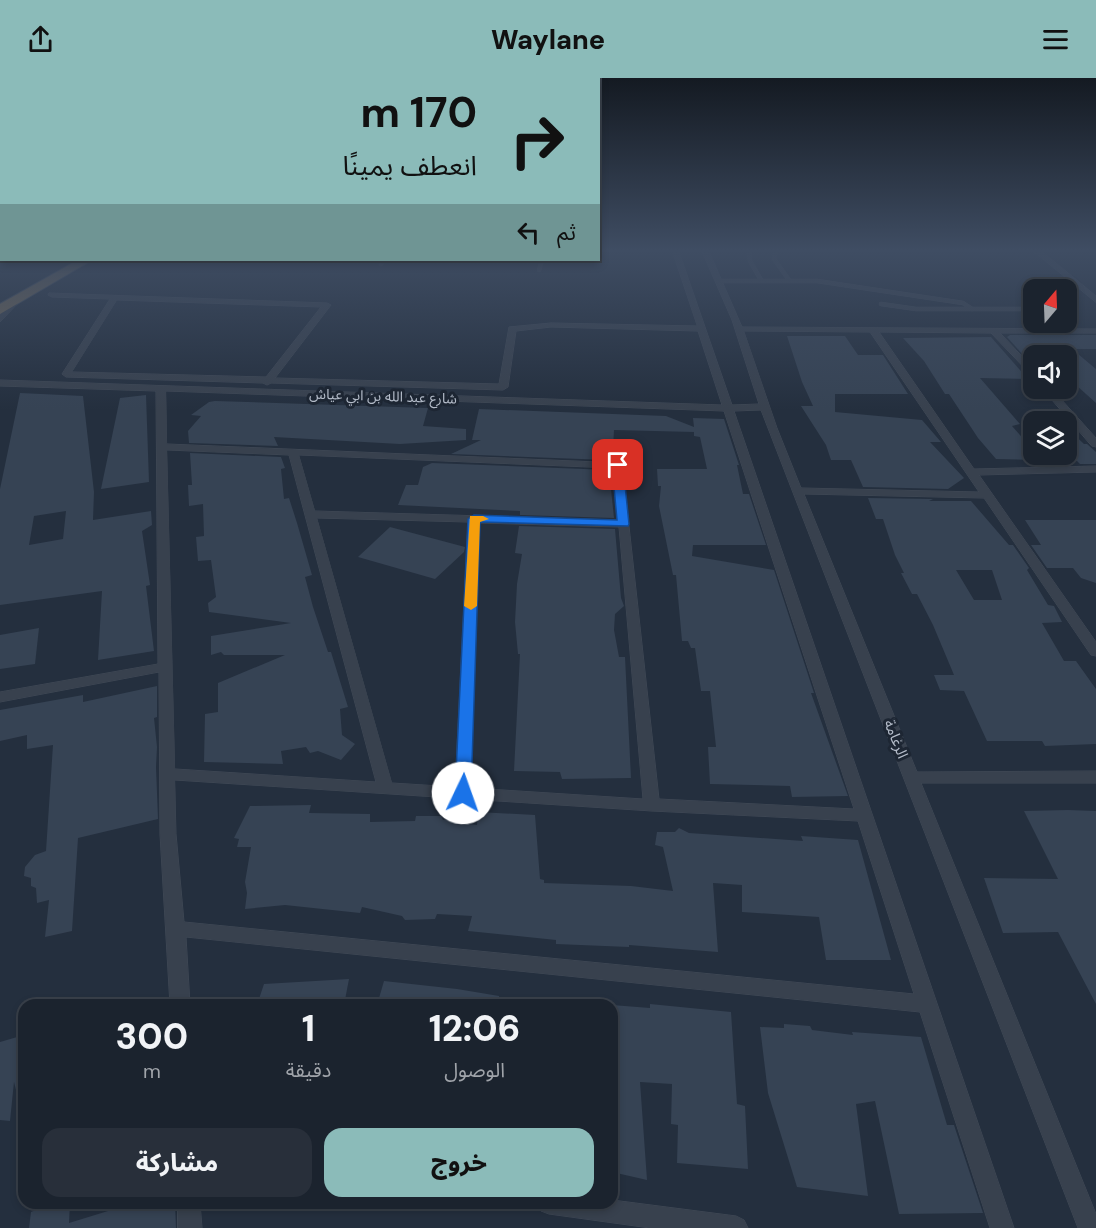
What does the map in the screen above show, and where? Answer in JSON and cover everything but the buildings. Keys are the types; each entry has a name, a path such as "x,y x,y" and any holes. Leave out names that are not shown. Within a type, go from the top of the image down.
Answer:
{"street":[{"path":"0,320 15,303"},
{"path":"111,303 66,374 267,382 502,387 512,329 551,325 701,329"},
{"path":"265,303 327,305 267,382"},
{"path":"692,303 1002,1228"},
{"name":"الرغامة","path":"727,303 739,329 765,407 1090,1228"},
{"path":"739,329 1096,331"},
{"path":"873,330 1096,652"},
{"path":"993,330 1023,363"},
{"name":"شارع عبد الله بن ابي عياش","path":"0,383 727,408 765,407"},
{"path":"160,389 168,834 180,999"},
{"path":"1056,399 1096,444"},
{"path":"162,447 618,465 652,805"},
{"path":"293,452 386,788"},
{"path":"971,472 1096,469"},
{"path":"798,491 987,495"},
{"path":"310,514 624,524"},
{"path":"463,793 474,519"},
{"path":"0,697 165,667"},
{"path":"167,774 652,805 863,815"},
{"path":"912,778 1096,777"},
{"path":"176,929 927,1004"},
{"path":"189,1209 190,1228"},
{"path":"594,1209 736,1228"}],"lane":[{"path":"948,303 954,309"},
{"path":"961,303 972,309"},
{"path":"881,304 916,309 1023,309"}],"slow traffic":[{"path":"471,606 474,519 483,519"}],"route":[{"path":"463,793 474,519 624,524 618,465"}]}
